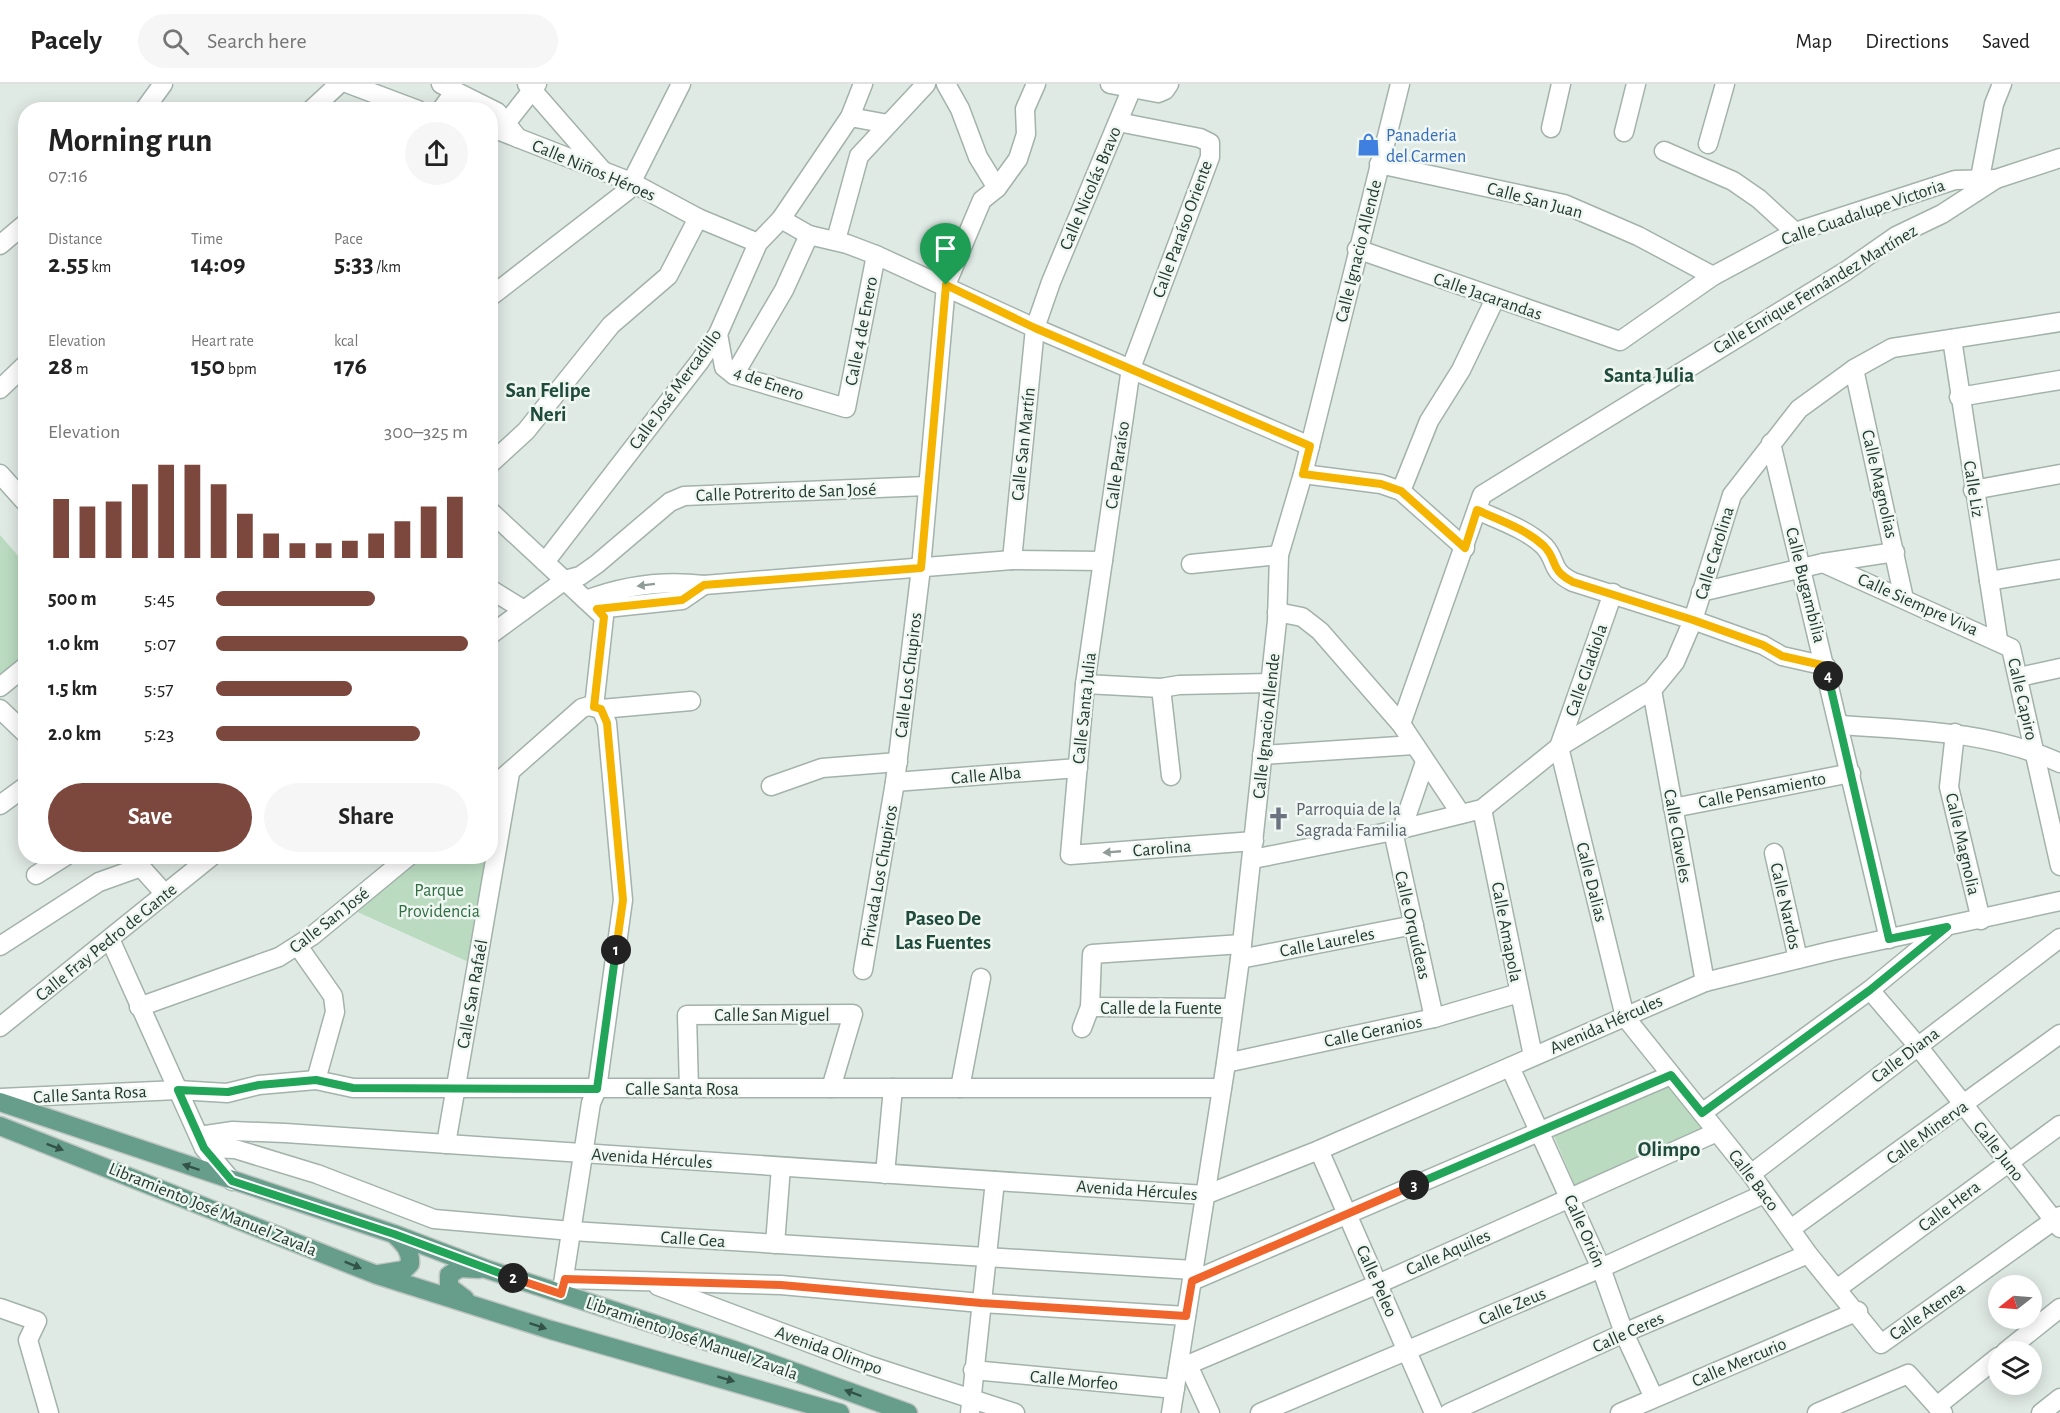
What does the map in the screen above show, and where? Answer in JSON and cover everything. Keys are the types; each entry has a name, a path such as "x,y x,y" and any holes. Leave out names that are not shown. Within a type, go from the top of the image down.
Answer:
{"main road":[{"name":"Libramiento José Manuel Zavala","path":"0,1100 232,1181 394,1234 486,1269 563,1287 908,1413"},
{"name":"Libramiento José Manuel Zavala","path":"0,1126 377,1275 807,1408 840,1413"},
{"path":"377,1275 404,1270 410,1264 411,1256 407,1246 394,1234"},
{"path":"477,1307 454,1293 447,1281 453,1270 486,1269"}],"street":[{"path":"150,102 163,84"},
{"path":"320,102 339,84"},
{"path":"350,84 392,91 407,102"},
{"path":"498,291 627,191 681,84"},
{"name":"Calle José Mercadillo","path":"545,562 700,361 718,334 758,243 781,219 850,117 863,84"},
{"path":"836,240 859,156 926,84"},
{"path":"946,84 960,109 978,158 997,188"},
{"name":"Calle Los Chupiros","path":"895,783 921,568 946,285 982,200 997,188 1018,159 1026,134 1026,109 1036,84"},
{"path":"1110,84 1158,93 1165,90 1169,84"},
{"name":"Calle Ignacio Allende","path":"1171,1413 1175,1389 1183,1367 1186,1316 1226,1063 1241,951 1277,612 1279,555 1303,474 1357,249 1400,84"},
{"path":"1551,128 1561,84"},
{"path":"1624,132 1636,84"},
{"path":"1708,144 1725,84"},
{"path":"1988,179 1994,104 2002,84"},
{"path":"499,124 532,86 603,172"},
{"path":"446,102 448,87"},
{"name":"Calle Niños Héroes","path":"448,87 477,102"},
{"name":"Calle Nicolás Bravo","path":"1035,328 1051,282 1132,88"},
{"path":"850,117 888,124"},
{"name":"Calle Paraíso Oriente","path":"1118,122 1200,138 1210,143 1210,157 1131,368"},
{"name":"Calle Niños Héroes","path":"499,124 518,138 631,182 698,218 758,243"},
{"path":"1664,151 1733,182 1759,200 1795,232"},
{"name":"Calle Guadalupe Victoria","path":"1620,341 1713,276 1795,232 1955,180 1988,179 2060,158"},
{"name":"Calle San Juan","path":"1379,165 1564,204 1638,236 1713,276"},
{"name":"Calle Enrique Fernández Martínez","path":"1480,502 1896,236 1942,214 1988,179"},
{"path":"498,456 525,431 611,325 668,276 698,218"},
{"path":"781,219 809,235 836,240 946,285 1035,328 1310,446"},
{"path":"0,245 18,230"},
{"path":"734,375 784,290 809,235"},
{"name":"Calle Jacarandas","path":"1357,249 1495,300 1620,341"},
{"name":"Calle 4 de Enero","path":"846,408 876,255"},
{"path":"1401,491 1429,421 1461,370 1495,300"},
{"name":"Calle Carolina","path":"1253,850 1397,830 1482,809 1559,747 1652,690 1674,662 1693,620 1732,495 1799,409 1854,369 1892,348 2060,322"},
{"name":"Calle San Martín","path":"1012,560 1035,328"},
{"name":"4 de Enero","path":"718,334 724,367 734,375 846,408"},
{"name":"Calle Liz","path":"1952,339 1973,490 1989,581 2004,643"},
{"name":"Calle Paraíso","path":"1102,561 1131,368"},
{"name":"Calle Magnolias","path":"1854,369 1904,598"},
{"path":"0,389 18,372"},
{"path":"1959,397 2060,380"},
{"name":"Calle Bugambilia","path":"1771,443 1826,666 1889,939"},
{"path":"0,474 18,494"},
{"path":"1303,474 1381,484 1401,491 1465,548"},
{"path":"1973,490 2060,474"},
{"name":"Calle Potrerito de San José","path":"565,580 580,576 597,564 670,502 684,496 927,486"},
{"path":"1401,724 1480,502 1533,537 1546,549 1558,574 1573,582 1693,620 1763,645 1782,656 1826,666"},
{"path":"498,518 604,617 598,708 607,723 623,900 597,1089 591,1103 563,1287 645,1281 781,1285 981,1303 1186,1316"},
{"path":"1701,592 1823,563 1895,552"},
{"path":"1191,564 1279,555"},
{"path":"592,605 616,588 675,581 704,585 1012,560 1102,561"},
{"name":"Calle Santa Julia","path":"1070,855 1085,684 1102,561"},
{"name":"Calle Siempre Viva","path":"1823,563 2004,643"},
{"path":"1989,581 2060,569"},
{"path":"498,629 565,580"},
{"name":"Calle Gladiola","path":"1559,747 1613,593"},
{"path":"498,594 524,610"},
{"path":"1277,612 1302,617 1320,631 1401,724 1461,814"},
{"name":"Calle Capiro","path":"2004,643 2019,677 2060,866"},
{"path":"2019,677 2060,668"},
{"path":"0,687 18,672"},
{"path":"1085,684 1161,688 1179,685 1270,683"},
{"path":"1161,688 1171,777"},
{"name":"Calle Claveles","path":"1652,690 1705,982"},
{"path":"498,783 582,708 691,701"},
{"path":"0,709 18,726"},
{"path":"1840,725 1955,734 2035,752 2060,763"},
{"name":"Calle Magnolia","path":"1955,734 1949,787 1981,920"},
{"path":"1262,755 1414,745"},
{"name":"Calle Dalias","path":"1559,747 1624,1017"},
{"path":"771,786 822,768 898,762"},
{"path":"1397,830 1425,762"},
{"name":"Calle Alba","path":"895,783 1078,768"},
{"name":"Calle San Rafaél","path":"498,843 510,773"},
{"name":"Calle Pensamiento","path":"1673,808 1851,773"},
{"name":"Privada Los Chupiros","path":"863,970 895,783"},
{"path":"0,805 18,792"},
{"name":"Calle Amapola","path":"1482,809 1533,1056"},
{"name":"Calle Orquídeas","path":"1397,830 1414,926 1434,1018"},
{"name":"Carolina","path":"1070,855 1253,850"},
{"name":"Calle Nardos","path":"1774,853 1798,959"},
{"path":"36,875 53,864"},
{"path":"0,946 99,882 132,864"},
{"path":"138,864 165,894"},
{"name":"Calle Fray Pedro de Gante","path":"0,1027 202,864"},
{"name":"Calle San José","path":"139,1007 279,957 298,946 399,864"},
{"name":"Calle San Rafaél","path":"446,1144 494,864"},
{"name":"Avenida Hércules","path":"202,1142 233,1131 1205,1195 1319,1150 1705,982 2060,901"},
{"name":"Calle Laureles","path":"1090,1007 1092,954 1241,951 1414,926"},
{"path":"1702,1113 1870,990 1947,927"},
{"name":"Calle Diana","path":"1751,1174 2060,938"},
{"path":"110,939 202,1142 232,1181"},
{"path":"298,946 333,996 335,1012 316,1080"},
{"path":"960,1088 981,978"},
{"name":"Calle Juno","path":"1870,990 2058,1222"},
{"name":"Calle Geranios","path":"1226,1063 1434,1018 1519,993"},
{"path":"1082,1028 1090,1007"},
{"name":"Calle de la Fuente","path":"1090,1007 1233,1008"},
{"name":"Calle San Miguel","path":"689,1089 687,1015 853,1014 831,1088"},
{"name":"Calle Baco","path":"1624,1017 1751,1174 1792,1228 1808,1254 1858,1311 1881,1344"},
{"name":"Calle Minerva","path":"1792,1228 2060,1034"},
{"name":"Calle Orión","path":"1510,1066 1601,1269 1624,1333 1654,1398"},
{"path":"1192,1275 1347,1214 1671,1075"},
{"name":"Calle Santa Rosa","path":"0,1100 178,1090 228,1092 259,1085 316,1080 353,1088 1222,1088"},
{"path":"885,1174 893,1088"},
{"name":"Calle Hera","path":"1838,1288 2060,1125"},
{"name":"Calle Aquiles","path":"1183,1367 1378,1284 1717,1132"},
{"name":"Calle Gea","path":"202,1142 235,1149 317,1174 434,1219 572,1231 987,1257 1192,1275"},
{"name":"Calle Peleo","path":"1319,1150 1434,1413"},
{"path":"775,1244 781,1167"},
{"path":"970,1406 995,1181"},
{"name":"Calle Zeus","path":"1260,1413 1601,1269 1764,1194"},
{"name":"Calle Atenea","path":"1881,1344 2058,1222"},
{"name":"Calle Ceres","path":"1449,1413 1624,1333 1808,1254"},
{"name":"Avenida Olimpo","path":"645,1281 970,1406 1015,1413"},
{"path":"0,1308 37,1321 28,1340 49,1413"},
{"path":"2019,1341 2060,1308"},
{"name":"Calle Mercurio","path":"1620,1413 1858,1311"},
{"path":"1183,1367 1210,1413"},
{"path":"1817,1413 1908,1374 1940,1409 1988,1367"},
{"name":"Calle Morfeo","path":"973,1370 1175,1389"},
{"path":"2040,1413 2060,1398"}],"green space":[{"path":"0,535 18,556 18,663 0,678"},
{"name":"Parque Providencia","path":"504,785 498,820 498,790"},
{"name":"Parque Providencia","path":"409,864 490,864 473,964 353,910"},
{"path":"1670,1084 1709,1131 1576,1188 1553,1134"}],"place":[{"name":"Panaderia del Carmen","path":"1368,145"},
{"name":"Parroquia de la Sagrada Familia","path":"1278,819"}],"district":[{"name":"Santa Julia","path":"1649,375"},
{"name":"San Felipe Neri","path":"548,402"},
{"name":"Paseo De Las Fuentes","path":"943,930"},
{"name":"Olimpo","path":"1669,1149"}],"route":[{"path":"946,285 1035,328 1310,446 1303,474 1381,484 1401,491 1465,548 1477,510 1533,537 1546,549 1558,574 1573,582 1693,620 1763,645 1782,656 1826,666 1889,939 1947,927 1870,990 1702,1113 1671,1075 1192,1281 1186,1316 981,1303 781,1285 565,1279 561,1294 486,1269 394,1234 232,1181 204,1148 178,1090 228,1092 259,1085 316,1080 353,1088 597,1089 623,900 607,723 601,709 594,707 604,617 597,609 682,600 704,585 921,568 946,285"}]}
